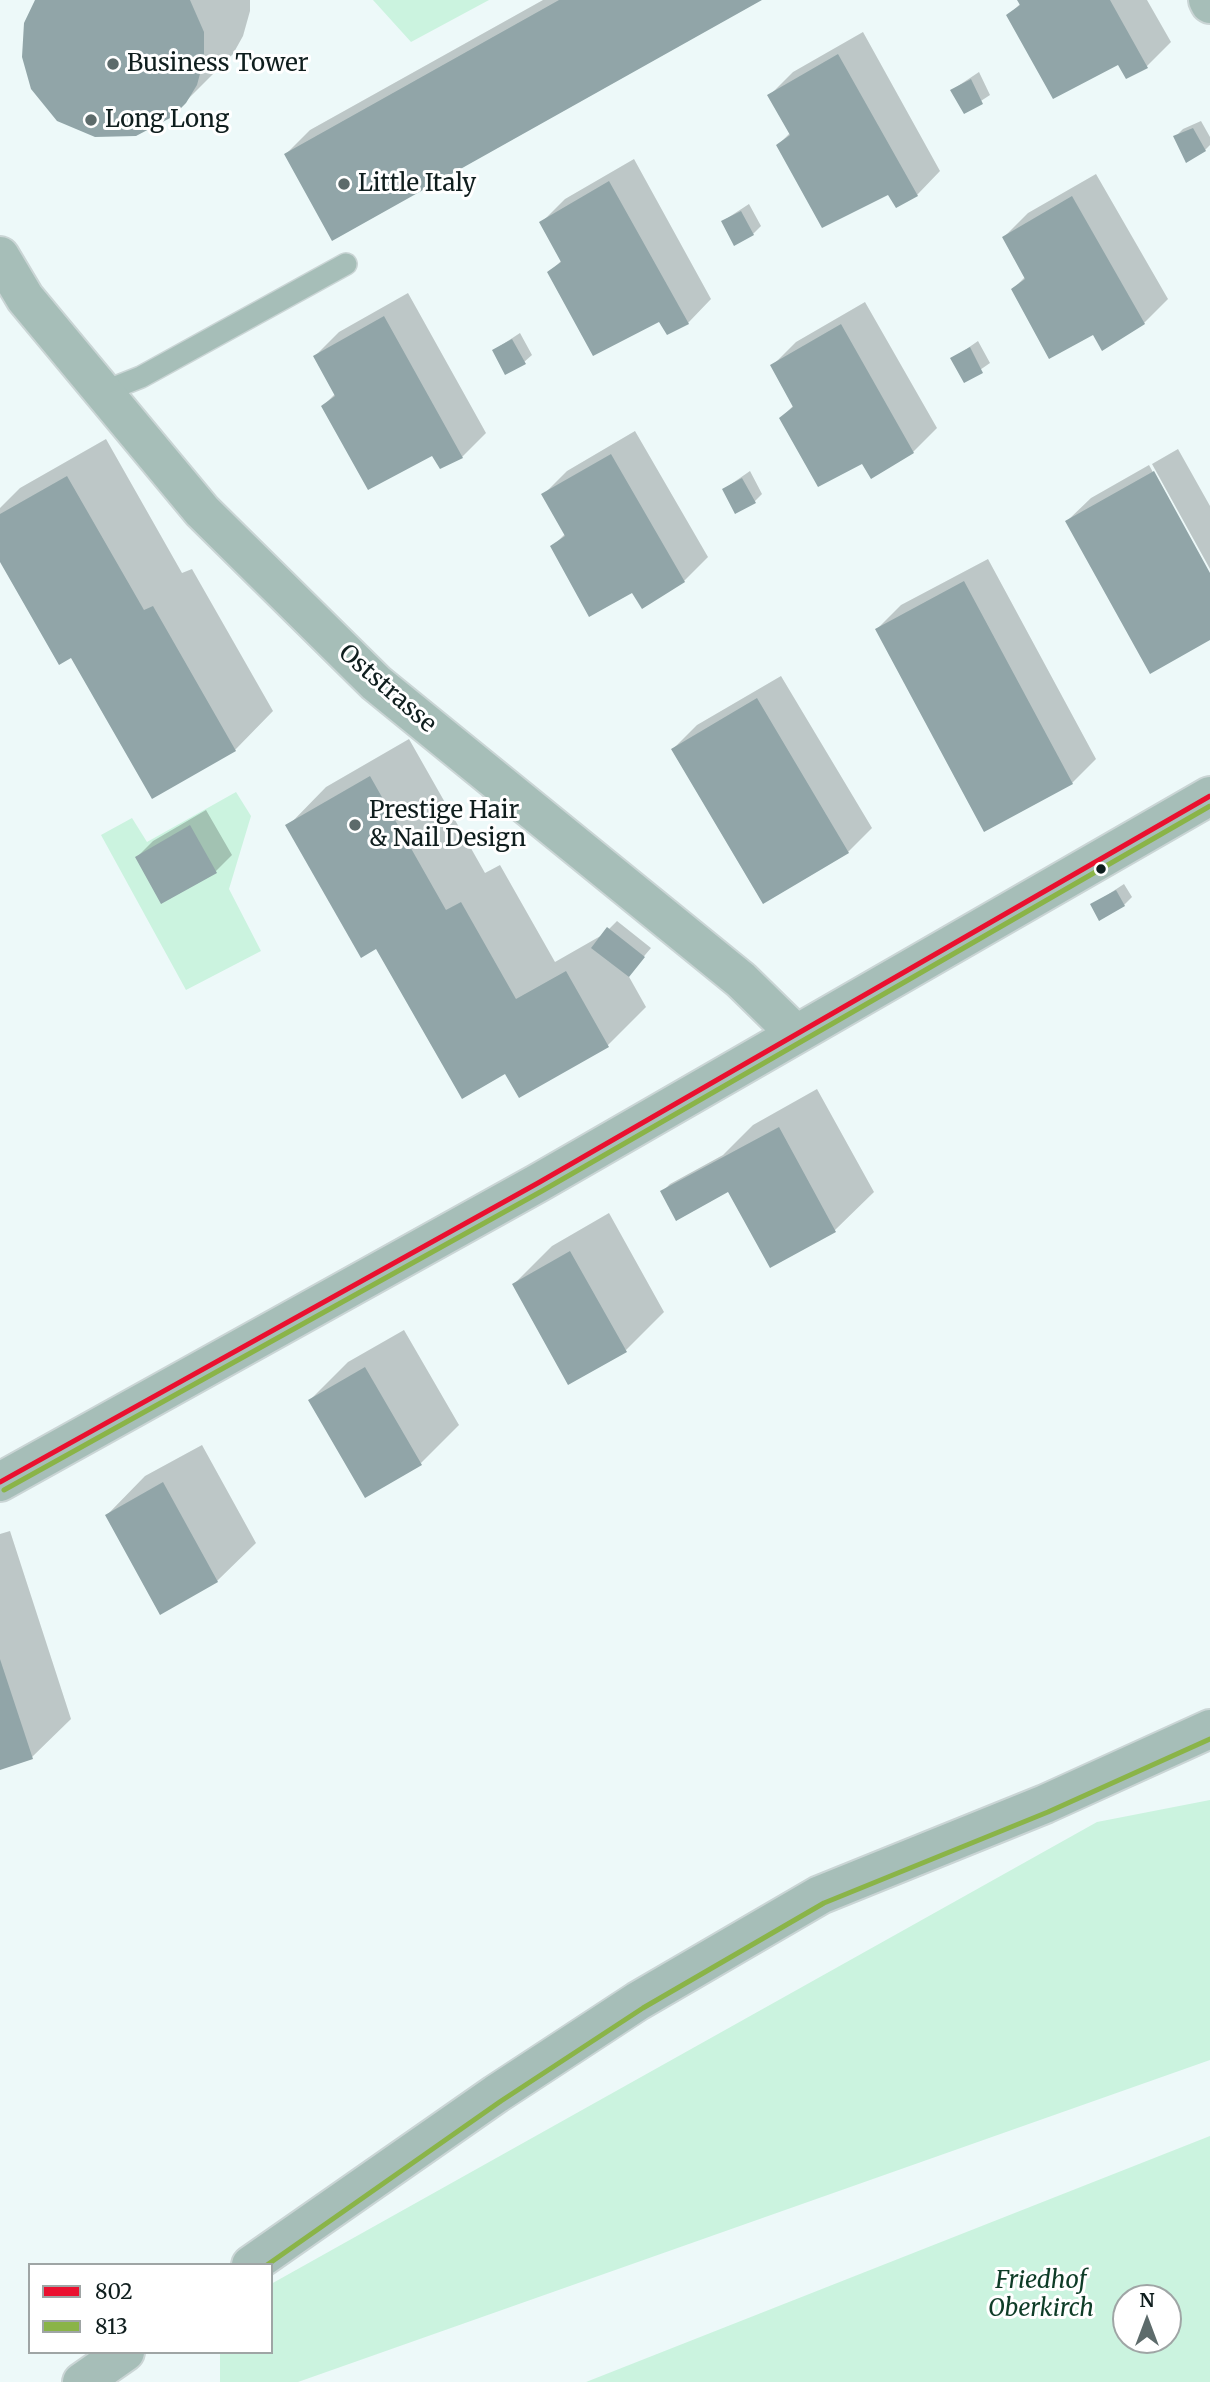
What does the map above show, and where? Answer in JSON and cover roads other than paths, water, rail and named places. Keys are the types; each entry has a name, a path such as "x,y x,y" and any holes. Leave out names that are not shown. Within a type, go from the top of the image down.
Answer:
{"street":[{"name":"Oststrasse","path":"0,256 12,290 103,392 202,511 376,683 741,980 795,1033"},
{"path":"0,1482 538,1183 1210,796"},
{"path":"254,2263 496,2094 638,2001 820,1895 1166,1751 1210,1729"},
{"path":"1166,1751 1210,1753"},
{"path":"82,2382 122,2354"}],"lane":[{"path":"103,392 141,377 346,264"}],"place":[{"name":"Business Tower","path":"113,64"},
{"name":"Long Long","path":"91,120"},
{"name":"Little Italy","path":"344,184"},
{"name":"Prestige Hair & Nail Design","path":"355,825"}],"park label":[{"name":"Friedhof Oberkirch","path":"1041,2295"}]}
